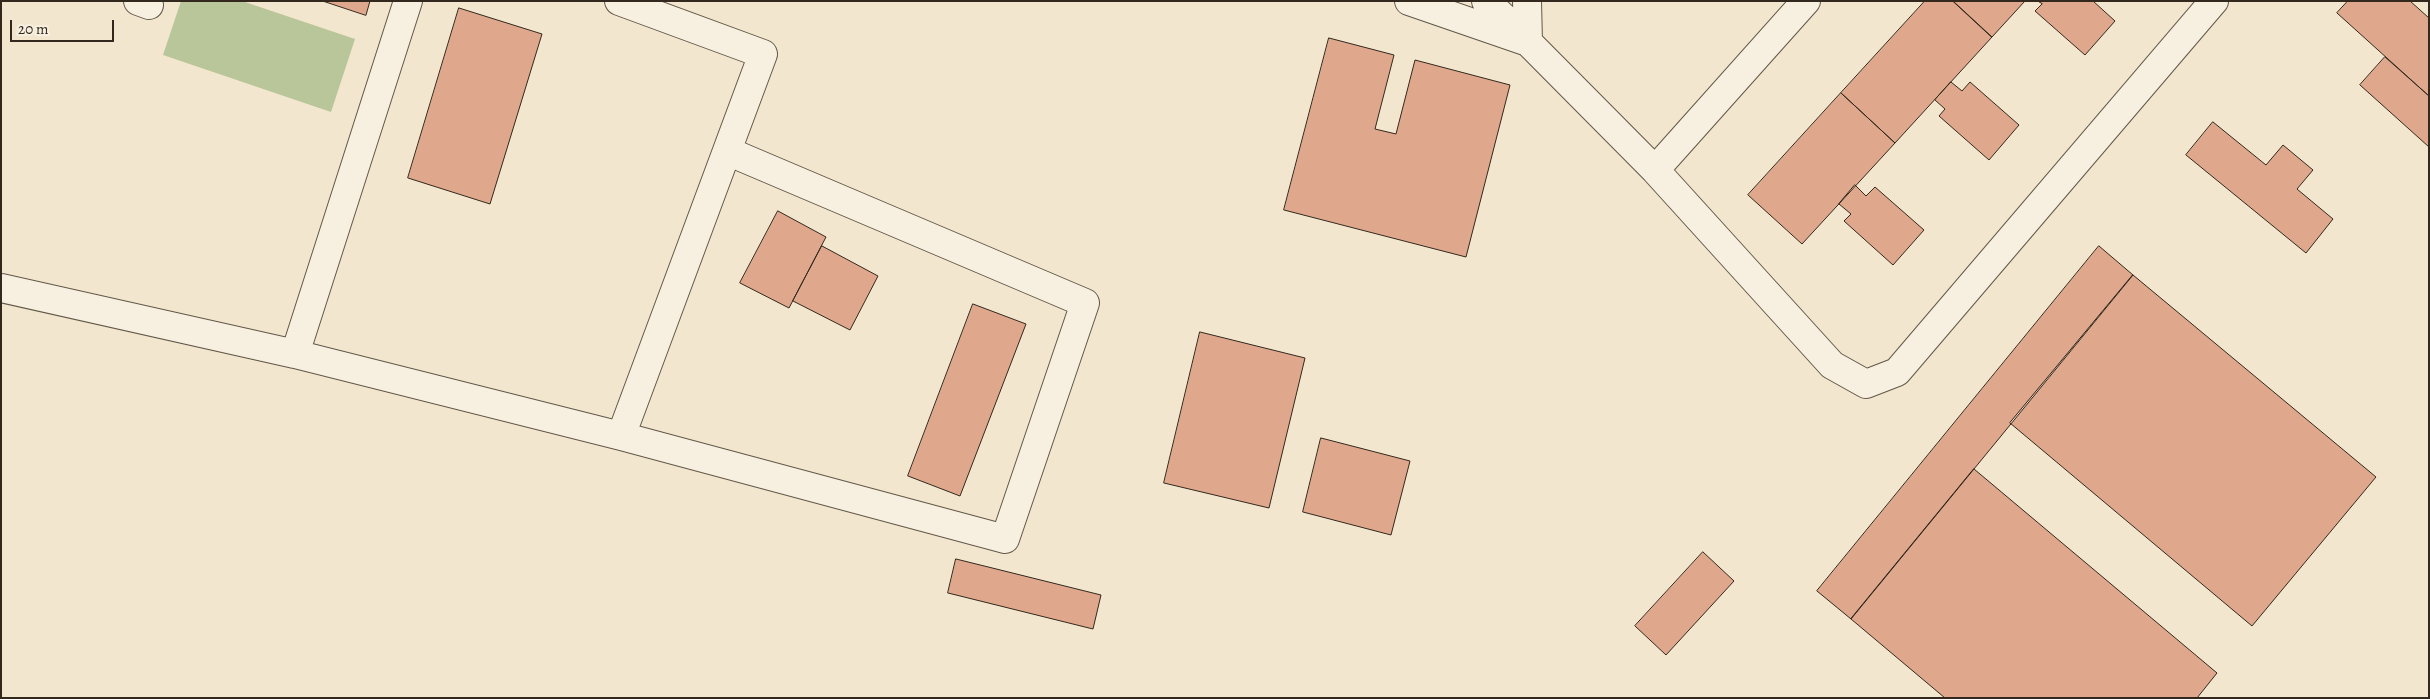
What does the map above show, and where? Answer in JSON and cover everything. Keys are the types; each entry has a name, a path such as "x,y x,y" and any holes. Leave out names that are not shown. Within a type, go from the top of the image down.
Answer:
{"lane":[{"path":"295,354 408,1"},
{"path":"620,1 763,54 621,436"},
{"path":"1409,1 1528,42"},
{"path":"1486,1 1655,170 1832,365 1866,384 1897,372 2204,5"},
{"path":"1527,1 1528,42"},
{"path":"1655,170 1806,1"},
{"path":"1,288 295,354 621,436 1005,539 1085,303 728,151"}],"green space":[{"path":"181,1 242,1 355,39 331,112 163,55"}],"building":[{"path":"323,1 370,1 366,15"},
{"path":"1925,1 1953,1 1992,37 1895,143 1841,93"},
{"path":"1953,1 2025,1 1992,37"},
{"path":"2038,1 2093,1 2115,21 2085,55 2035,11 2042,4"},
{"path":"2348,1 2410,1 2429,18 2429,96 2337,13"},
{"path":"459,8 542,34 490,204 408,178"},
{"path":"1329,38 1394,55 1375,129 1396,134 1415,60 1510,85 1466,257 1284,210"},
{"path":"2385,57 2429,96 2429,147 2360,85"},
{"path":"1951,82 1962,91 1970,82 2019,125 1989,160 1939,116 1945,109 1935,100"},
{"path":"1841,93 1895,143 1802,244 1748,195"},
{"path":"2213,122 2266,165 2283,145 2313,170 2297,189 2333,219 2306,253 2186,155"},
{"path":"1855,185 1866,196 1875,187 1924,230 1893,265 1844,221 1851,214 1839,204"},
{"path":"778,211 826,237 789,308 740,283"},
{"path":"822,246 878,276 850,330 793,301"},
{"path":"2099,246 2133,275 1851,619 1817,591"},
{"path":"2133,275 2376,477 2252,626 2010,423"},
{"path":"973,304 1026,324 960,496 908,476"},
{"path":"1200,332 1305,358 1269,508 1164,483"},
{"path":"1321,438 1410,461 1391,535 1303,512"},
{"path":"1974,469 2217,673 2197,698 1945,698 1851,619"},
{"path":"1703,552 1734,581 1666,655 1635,626"},
{"path":"956,559 1101,595 1093,629 948,593"}]}
